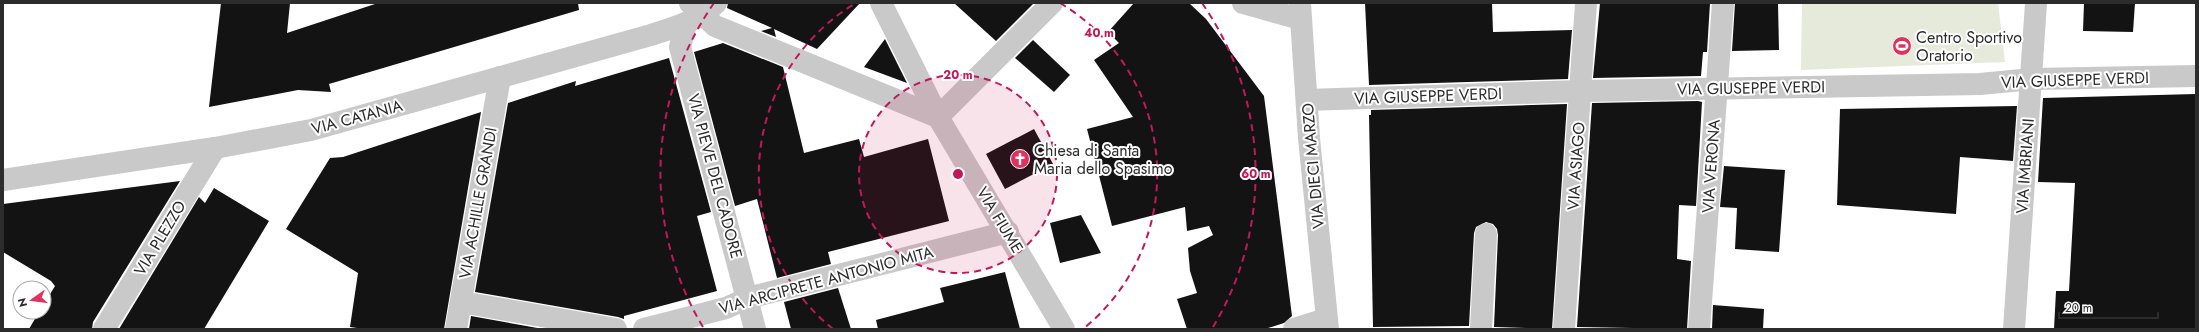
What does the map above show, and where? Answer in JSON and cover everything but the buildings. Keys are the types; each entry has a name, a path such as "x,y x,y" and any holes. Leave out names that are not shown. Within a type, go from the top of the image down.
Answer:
{"street":[{"name":"VIA FIUME","path":"881,3 938,117 1008,232 1064,329"},
{"path":"699,11 714,26 938,117 1052,3"},
{"path":"1243,3 1300,11"},
{"name":"VIA ASIAGO","path":"1564,329 1586,3"},
{"name":"VIA VERONA","path":"1699,329 1723,3"},
{"name":"VIA IMBRIANI","path":"2014,329 2036,3"},
{"name":"VIA CATANIA","path":"3,180 215,148 310,130 500,77 699,11"},
{"name":"VIA PIEVE DEL CADORE","path":"699,11 680,47 748,298 755,329"},
{"name":"VIA DIECI MARZO","path":"1300,11 1327,324"},
{"name":"VIA GIUSEPPE VERDI","path":"1307,100 1581,91 1980,84 2032,79 2196,76"},
{"name":"VIA ACHILLE GRANDI","path":"456,329 500,77"},
{"name":"VIA PLEZZO","path":"104,329 215,148"},
{"name":"VIA ARCIPRETE ANTONIO MITA","path":"644,329 726,308 748,298 1008,232"},
{"path":"1480,329 1486,234"},
{"path":"461,302 616,329"},
{"path":"1294,329 1327,324"}],"green space":[{"name":"Centro Sportivo Oratorio","path":"1802,3 1998,3 2005,62 1801,70"}],"place":[{"name":"Centro Sportivo Oratorio","path":"1902,46"},
{"name":"Chiesa di Santa Maria dello Spasimo","path":"1020,159"}]}
